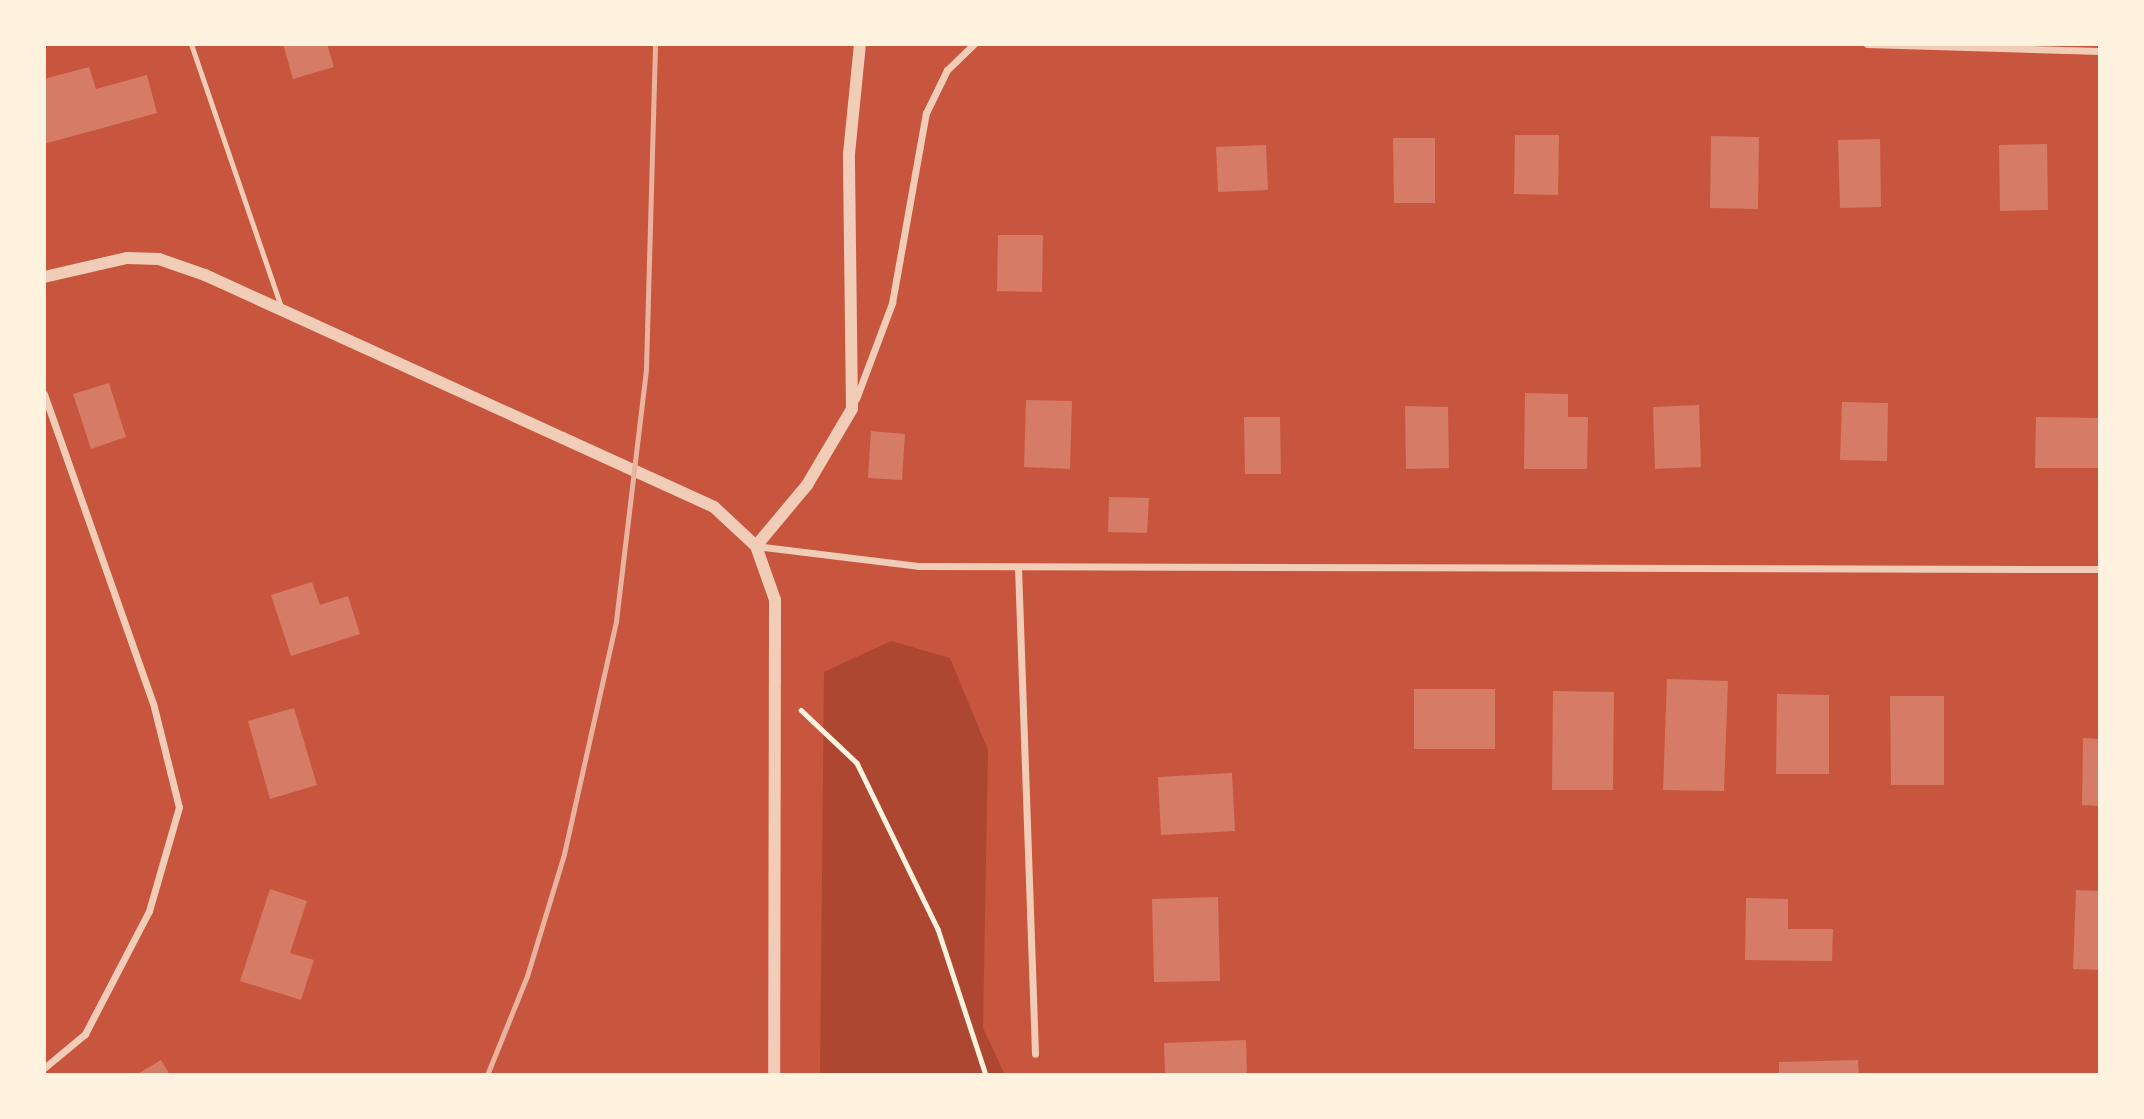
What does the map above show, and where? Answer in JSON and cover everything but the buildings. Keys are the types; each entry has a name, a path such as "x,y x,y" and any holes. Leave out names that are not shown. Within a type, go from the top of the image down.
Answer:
{"street":[{"path":"852,408 849,155 860,44"},
{"path":"756,546 807,485 852,408 892,303 926,113 947,70 974,44"},
{"path":"1867,44 2100,51"},
{"path":"44,277 115,260 159,259 280,304 714,507 756,546 775,600 774,1075"},
{"path":"44,394 153,703 179,807 149,911 85,1034 44,1068"},
{"path":"756,546 918,566 2100,569"},
{"path":"1018,567 1035,1054"}],"lane":[{"path":"191,44 280,304"}],"path":[{"path":"775,685 857,763 938,929 986,1075"}],"shaded area":[{"path":"891,641 950,658 988,750 983,1028 1005,1075 820,1075 824,672"}],"railway":[{"path":"487,1075 527,976 564,854 616,621 646,369 655,44"}]}
